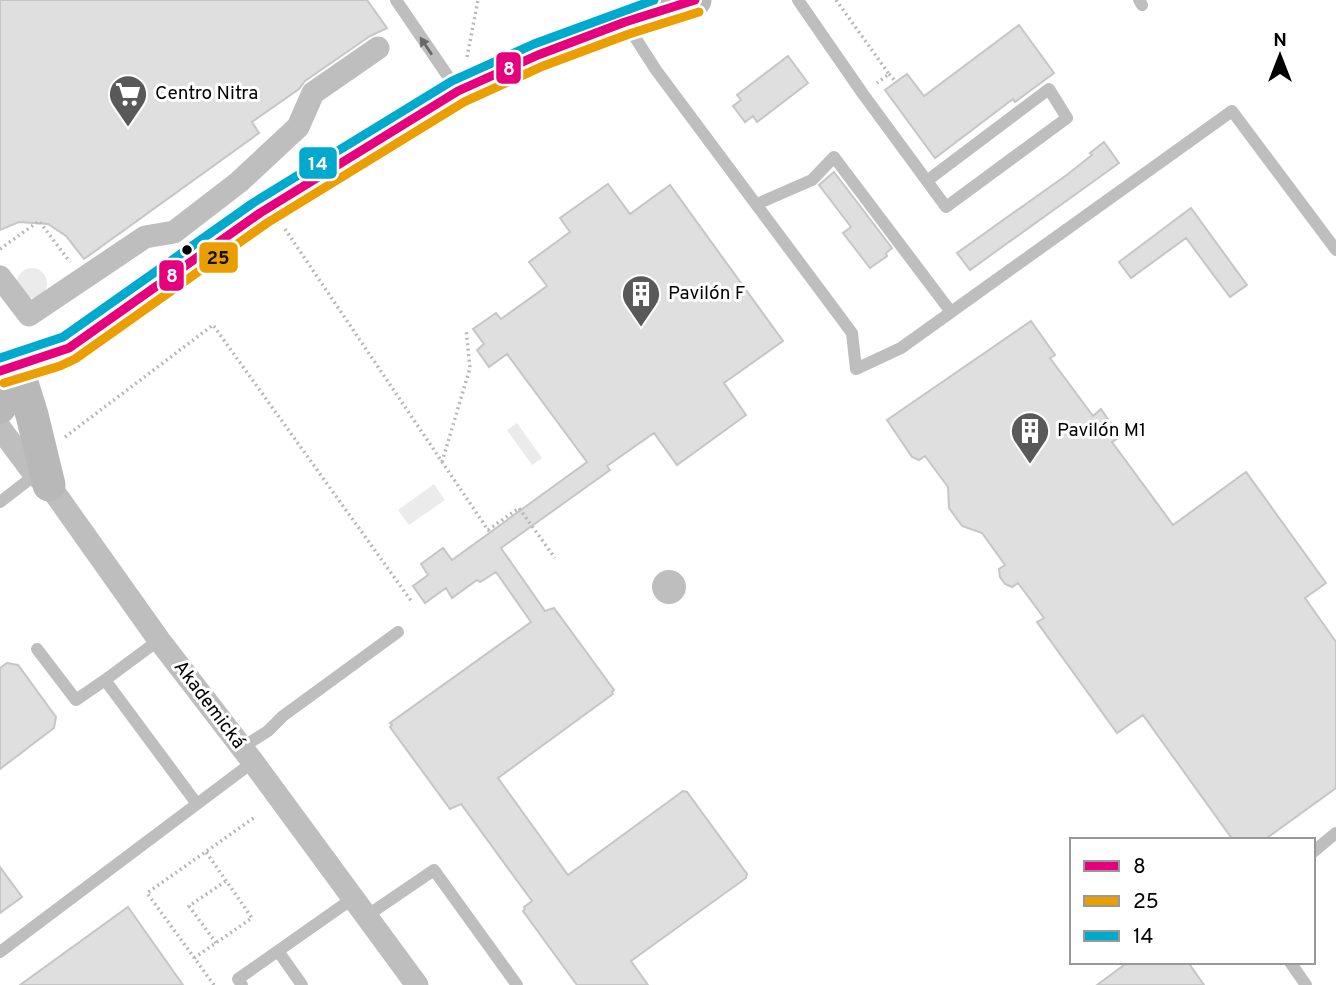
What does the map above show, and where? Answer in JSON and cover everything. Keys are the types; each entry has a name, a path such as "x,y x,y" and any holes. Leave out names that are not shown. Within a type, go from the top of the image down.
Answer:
{"street":[{"path":"6,365 56,355 79,342 260,213 458,91 538,55 625,22 695,0"},
{"path":"0,277 29,315 145,237 174,232 239,182 298,127 313,93 378,48"},
{"path":"32,415 56,355"},
{"path":"0,407 6,365"},
{"path":"6,365 32,415 42,480"},
{"name":"Akademická","path":"0,428 42,480 417,985"}],"lane":[{"path":"396,0 458,91"},
{"path":"799,0 863,94 946,207 1066,118 1049,89 928,180"},
{"path":"625,22 656,70 852,333 856,369 901,348 1232,111 1336,250"},
{"path":"757,204 812,180 834,157 951,312"},
{"path":"0,502 42,480"},
{"path":"0,952 197,804 283,716 398,632"},
{"path":"37,649 76,700 159,640"},
{"path":"105,680 197,804"},
{"path":"1315,850 1336,833"},
{"path":"242,985 238,979 278,951 434,870 517,985"},
{"path":"278,951 302,985"},
{"path":"1291,964 1306,985"}],"path":[{"path":"467,59 478,0"},
{"path":"836,0 896,82"},
{"path":"863,94 889,74"},
{"path":"0,249 39,222 83,279"},
{"path":"285,229 488,530 519,508 555,558"},
{"path":"60,441 213,325 412,602"},
{"path":"442,462 470,368 466,329"},
{"path":"214,985 147,893 255,817"},
{"path":"194,958 252,918 206,852"},
{"path":"216,943 189,906 226,881"}],"shaded area":[{"path":"32,268 43,272 47,283 43,294 32,298 21,294 17,283 21,272"},
{"path":"517,423 542,458 532,465 507,430"},
{"path":"434,484 445,500 409,525 398,510"},
{"path":"669,570 681,575 686,587 681,599 669,604 657,599 652,587 657,575"}],"building":[{"name":"Centro Nitra","path":"0,0 367,0 387,28 370,36 305,81 299,89 252,122 259,133 84,259 66,236 48,224 19,222 0,230"},
{"path":"1019,25 1054,73 1015,102 1013,99 935,158 885,90 907,74 924,96"},
{"path":"788,56 808,83 757,122 753,116 745,122 733,106 741,100 737,95"},
{"path":"1104,142 1119,163 970,270 957,253 1068,174"},
{"path":"834,172 892,248 886,253 887,256 870,268 843,233 851,227 819,185"},
{"path":"608,184 630,214 670,185 783,341 724,383 746,415 677,465 654,433 607,466 610,470 501,548 545,611 554,608 614,690 613,694 498,778 568,875 683,791 687,792 747,874 746,878 631,961 648,985 577,985 523,911 532,901 461,804 450,809 390,727 390,723 531,622 496,572 480,582 477,580 452,598 446,588 425,603 413,586 428,575 421,564 443,548 452,560 587,462 507,354 489,367 477,350 484,344 473,329 496,313 501,319 547,286 529,262 570,232 560,218"},
{"path":"1191,208 1247,285 1230,297 1186,238 1131,278 1119,262"},
{"path":"1031,321 1055,355 1050,358 1093,416 1101,409 1120,437 1112,442 1173,525 1246,472 1326,583 1305,598 1336,642 1336,788 1267,838 1232,838 1143,715 1117,733 1037,622 1044,618 1018,583 1012,587 1005,584 1000,577 999,569 1005,565 982,533 962,526 949,508 948,487 925,456 919,460 912,457 887,420"},
{"path":"7,663 18,665 56,717 54,728 0,769 0,668"},
{"path":"0,867 22,897 0,913"},
{"path":"128,907 183,985 20,985"},
{"path":"1125,964 1189,964 1204,985 1097,985"}],"transit line":[{"name":"14","path":"0,358 63,337 253,203 452,81 534,44 654,0"},
{"name":"8","path":"0,371 69,348 260,213 458,91 538,55 625,22 695,0"},
{"name":"25","path":"4,383 75,359 267,223 464,102 543,66 629,34 699,12"}],"place":[{"name":"Centro Nitra","path":"128,128"},
{"name":"Pavilón F","path":"641,328"},
{"name":"Pavilón M1","path":"1030,465"}]}
